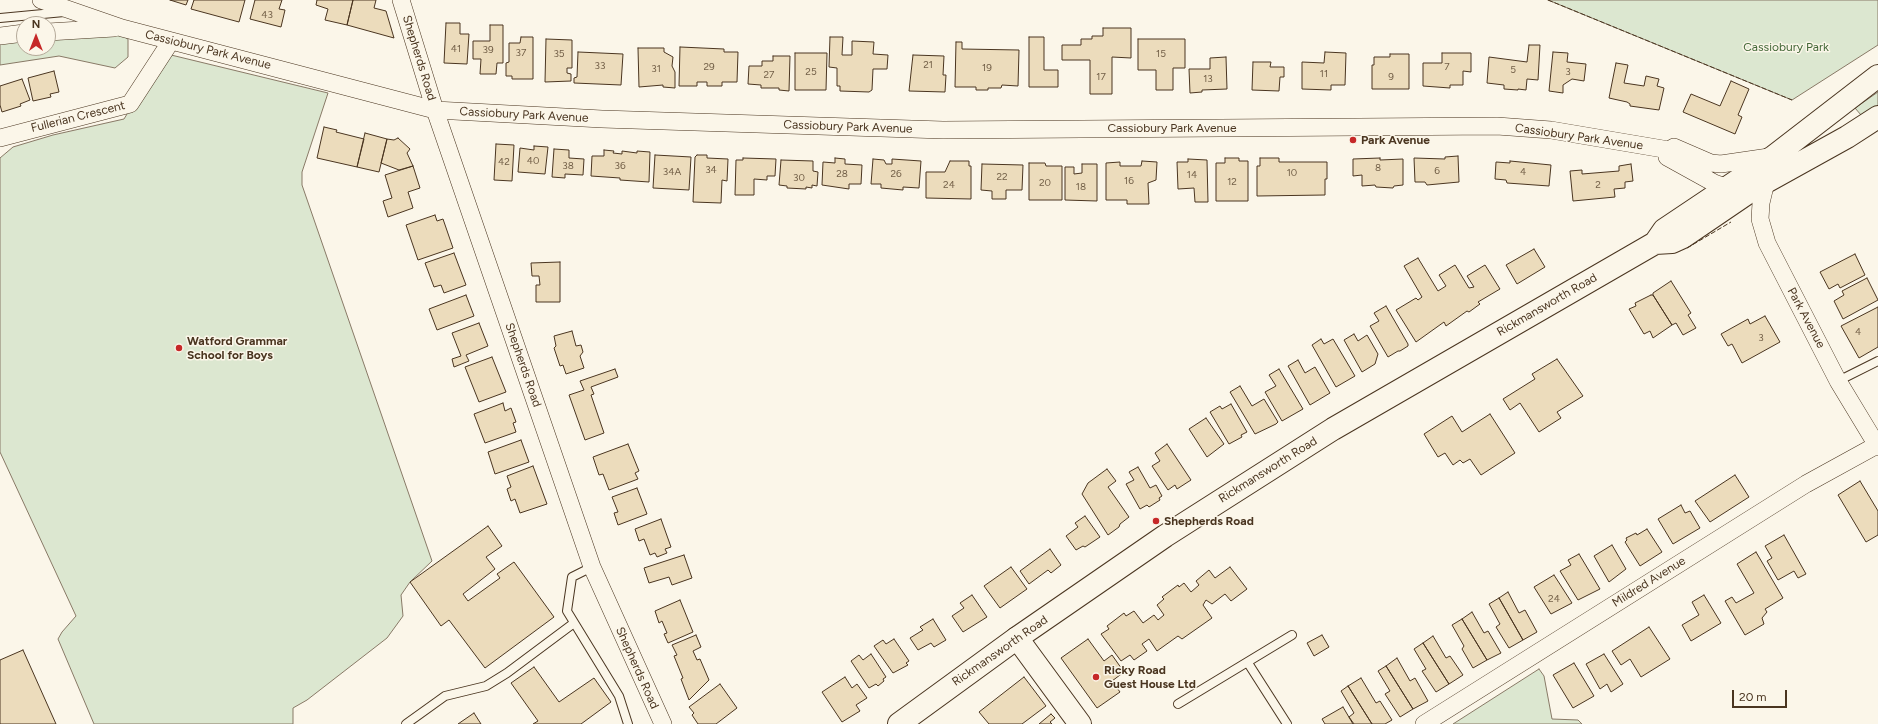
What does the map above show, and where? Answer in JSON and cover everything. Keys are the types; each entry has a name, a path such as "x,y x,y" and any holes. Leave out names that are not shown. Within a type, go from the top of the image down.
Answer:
{"main road":[{"name":"Rickmansworth Road","path":"899,724 1017,638 1165,536 1333,429 1655,243 1664,230 1729,188 1773,157 1878,76"},
{"name":"Rickmansworth Road","path":"1655,243 1672,242 1683,236 1760,185 1847,137 1878,117"},
{"path":"1017,638 1080,724"}],"street":[{"name":"Cassiobury Park Avenue","path":"41,0 122,28 435,110 602,119 943,130 1497,126 1551,130 1669,150 1674,146 1711,163 1721,164"},
{"name":"Shepherds Road","path":"401,0 435,110 592,567 662,724"},
{"path":"56,32 122,28"},
{"path":"0,36 16,34"},
{"name":"Fullerian Crescent","path":"0,138 130,104 171,41"},
{"path":"1669,150 1667,157 1714,183 1729,188 1760,185"},
{"name":"Rickmansworth Road","path":"1721,164 1773,157"},
{"name":"Park Avenue","path":"1760,185 1760,219 1767,243 1838,381 1878,446"},
{"name":"Mildred Avenue","path":"1424,724 1806,484 1878,446"}],"lane":[{"path":"0,18 74,11"},
{"path":"1838,381 1878,361"},
{"path":"592,567 572,577 567,611 619,696 628,724"},
{"path":"406,724 445,696 486,686 506,673 574,622"},
{"path":"1178,704 1292,635"},
{"path":"1248,663 1287,724"}],"green space":[{"name":"Cassiobury Park","path":"1548,0 1878,0 1878,45 1792,100"},
{"path":"113,29 128,39 128,57 115,68 59,56 0,65 0,41 16,38 16,56 56,56 56,34"},
{"name":"Watford Grammar School for Boys","path":"167,54 328,93 302,172 302,185 432,561 410,582 401,595 403,616 387,638 307,700 293,708 293,724 94,724 58,639 76,616 0,452 0,158 13,147 53,135 124,119 160,60"},
{"path":"1878,92 1878,106 1861,115 1855,108"},
{"path":"1539,669 1544,676 1552,719 1578,720 1582,724 1453,724"}],"building":[{"path":"170,0 188,0 186,5"},
{"path":"194,0 245,0 239,22 191,9"},
{"path":"255,0 282,0 279,9 285,10 281,27 250,19"},
{"path":"317,0 353,0 347,25 325,20 328,9 316,5"},
{"path":"353,0 376,0 374,8 386,11 394,38 347,25"},
{"path":"446,23 460,23 460,34 469,34 467,64 444,63"},
{"path":"490,25 503,25 503,63 497,63 496,74 480,74 481,59 473,59 473,41 490,41"},
{"path":"1103,28 1131,28 1131,58 1112,57 1112,94 1090,94 1090,60 1062,60 1062,45 1081,45 1081,39 1092,39 1092,36 1103,36"},
{"path":"521,37 533,37 533,79 512,79 512,76 506,76 506,63 509,62 509,43 520,43"},
{"path":"830,37 843,37 842,55 852,55 852,41 874,42 873,54 888,55 887,69 873,69 872,90 869,92 840,91 840,86 837,86 837,68 829,67"},
{"path":"1029,37 1044,37 1044,70 1058,70 1058,87 1029,87"},
{"path":"546,39 572,40 572,68 567,68 567,73 571,74 571,81 545,82"},
{"path":"1138,39 1185,39 1185,68 1173,68 1173,90 1156,90 1156,70 1138,70"},
{"path":"956,42 962,42 962,49 1019,50 1018,86 1002,85 1001,88 988,88 988,90 976,90 976,87 955,87"},
{"path":"1529,45 1540,45 1538,80 1527,79 1526,90 1504,89 1504,85 1487,83 1489,57 1527,62"},
{"path":"680,47 724,49 724,52 738,52 737,82 722,82 722,86 707,86 707,82 697,82 697,86 679,86"},
{"path":"638,48 664,48 664,52 673,57 672,66 675,72 675,88 663,87 663,85 639,87"},
{"path":"578,52 623,54 621,85 574,83 574,78 577,77"},
{"path":"1325,52 1346,53 1345,85 1331,85 1331,90 1302,89 1302,62 1324,63"},
{"path":"1553,52 1568,53 1567,62 1586,64 1584,81 1572,79 1563,85 1563,93 1549,91"},
{"path":"795,53 827,53 826,90 795,90"},
{"path":"1442,53 1471,53 1471,72 1463,71 1463,85 1450,85 1450,88 1423,86 1423,63 1442,63"},
{"path":"1390,54 1409,54 1409,89 1372,89 1372,65 1374,65 1374,57 1390,57"},
{"path":"913,55 944,56 943,75 946,75 945,92 909,91"},
{"path":"773,56 790,56 789,91 779,90 779,88 761,88 761,85 748,84 749,66 762,66 762,61 773,61"},
{"path":"1226,57 1227,89 1202,90 1202,92 1190,93 1189,69 1210,69 1210,58"},
{"path":"1253,62 1271,62 1270,67 1284,67 1284,77 1280,77 1279,91 1252,90"},
{"path":"1616,63 1628,65 1624,83 1644,86 1646,76 1659,79 1657,86 1664,88 1659,110 1630,106 1627,102 1609,98"},
{"path":"54,71 59,92 50,94 51,97 33,101 28,78"},
{"path":"22,79 30,100 20,104 21,106 2,112 0,105 0,86"},
{"path":"1731,81 1749,89 1738,115 1742,117 1735,134 1683,112 1691,94 1720,106"},
{"path":"324,127 337,130 336,132 364,139 357,167 317,158"},
{"path":"365,133 387,139 379,172 357,167"},
{"path":"398,138 410,149 407,153 413,166 399,170 381,163 387,139 394,140"},
{"path":"496,144 514,145 512,181 494,180"},
{"path":"534,146 548,147 545,174 518,172 520,148 534,150"},
{"path":"554,149 569,150 569,158 584,159 583,175 565,174 565,178 552,177"},
{"path":"604,150 622,154 622,151 637,153 637,151 650,152 649,182 591,176 592,156 604,156"},
{"path":"655,155 691,157 689,190 653,188"},
{"path":"697,155 707,155 707,158 728,159 727,181 722,180 721,203 693,202 695,157"},
{"path":"1458,156 1459,182 1427,185 1425,182 1415,182 1414,158 1445,159 1445,157"},
{"path":"743,158 776,159 775,176 767,176 767,180 754,179 754,195 735,195 736,160 743,160"},
{"path":"835,158 845,159 845,164 862,165 861,184 849,184 849,189 822,185 823,162 835,163"},
{"path":"1225,158 1239,158 1239,161 1248,161 1248,201 1216,201 1216,163 1225,163"},
{"path":"1260,158 1279,158 1279,162 1327,162 1325,195 1257,196 1257,166 1260,166"},
{"path":"1380,158 1380,160 1403,159 1403,185 1394,186 1393,188 1376,187 1375,185 1362,186 1362,175 1353,176 1353,159"},
{"path":"873,159 884,160 886,164 892,164 892,159 921,161 919,188 903,187 903,190 881,188 881,184 871,184"},
{"path":"1188,159 1207,160 1208,202 1195,202 1194,188 1178,189 1177,162 1188,162"},
{"path":"781,160 813,161 813,171 818,172 817,186 812,185 812,188 806,187 806,189 787,188 787,186 779,185"},
{"path":"950,161 969,161 969,166 971,166 971,199 926,198 926,172 945,172"},
{"path":"1142,161 1157,162 1156,180 1148,183 1149,204 1127,204 1127,200 1106,200 1106,163 1120,162 1120,166 1141,166"},
{"path":"1510,161 1551,165 1549,186 1507,183 1506,180 1495,179 1496,162 1510,163"},
{"path":"1029,163 1045,163 1046,166 1062,166 1062,200 1029,200"},
{"path":"982,164 1023,165 1022,190 1006,190 1006,199 992,199 992,191 981,190"},
{"path":"1082,164 1097,164 1097,201 1065,200 1065,167 1074,167 1074,174 1082,173"},
{"path":"1631,164 1633,181 1625,182 1625,188 1614,189 1615,197 1573,201 1570,171 1582,170 1582,174 1619,171 1619,166"},
{"path":"413,166 420,188 408,192 413,208 388,217 383,201 392,198 385,175"},
{"path":"435,215 437,221 443,219 453,248 418,260 406,225"},
{"path":"1534,249 1545,267 1517,284 1506,265"},
{"path":"454,253 466,285 444,293 441,285 434,287 425,263"},
{"path":"1855,254 1865,275 1840,288 1838,284 1829,289 1820,272"},
{"path":"1418,258 1438,291 1446,286 1439,275 1455,265 1469,288 1474,287 1467,276 1485,265 1500,289 1478,302 1480,304 1469,312 1467,311 1446,326 1444,322 1416,342 1396,310 1416,298 1418,300 1422,297 1404,266"},
{"path":"560,262 560,302 536,302 536,285 540,285 539,276 532,276 531,263"},
{"path":"1867,278 1878,300 1843,319 1834,301 1844,295 1842,291"},
{"path":"1671,281 1691,313 1688,315 1696,328 1683,335 1676,323 1672,325 1653,295 1653,293"},
{"path":"466,295 474,316 437,330 429,309"},
{"path":"1653,295 1672,325 1653,338 1650,331 1644,334 1629,309 1636,306 1635,303"},
{"path":"1386,306 1408,344 1408,346 1388,357 1370,326 1379,321 1374,313"},
{"path":"1878,307 1878,347 1859,358 1841,326"},
{"path":"1765,316 1780,342 1742,363 1732,344 1728,346 1721,334 1748,319 1750,324"},
{"path":"479,323 488,346 466,355 469,361 454,367 452,359 461,356 452,333"},
{"path":"572,331 576,346 581,345 583,352 580,356 584,368 566,374 563,365 560,366 554,348 556,346 554,336"},
{"path":"1354,334 1358,341 1367,335 1378,354 1375,364 1362,372 1344,340"},
{"path":"1321,339 1324,344 1333,339 1355,376 1336,387 1312,345"},
{"path":"492,357 506,392 479,402 465,367"},
{"path":"1557,359 1583,396 1557,412 1561,418 1539,432 1520,403 1510,410 1503,399 1535,379 1532,374"},
{"path":"1298,360 1305,373 1315,367 1330,393 1310,405 1288,366"},
{"path":"615,369 618,377 591,387 594,394 591,395 604,433 585,440 569,395 584,390 580,381"},
{"path":"1279,369 1303,409 1282,421 1265,392 1276,386 1269,375"},
{"path":"1240,386 1252,406 1264,399 1278,422 1276,424 1255,434 1230,392"},
{"path":"503,403 505,411 511,408 516,422 513,423 516,432 485,443 474,414"},
{"path":"1231,404 1247,432 1241,435 1242,437 1229,444 1210,412 1220,406 1222,409"},
{"path":"1490,414 1515,453 1481,475 1470,459 1463,463 1460,460 1453,465 1445,453 1438,457 1424,434 1452,416 1462,432"},
{"path":"1206,418 1224,444 1207,457 1189,429"},
{"path":"521,440 529,462 495,474 488,452"},
{"path":"628,444 639,471 635,473 638,479 609,490 603,474 599,475 593,457"},
{"path":"1167,444 1191,480 1177,489 1175,485 1168,490 1152,466 1160,461 1155,453"},
{"path":"533,466 547,504 520,513 515,499 511,501 507,489 511,487 507,476"},
{"path":"1138,467 1150,488 1156,485 1162,496 1159,498 1160,500 1149,507 1147,505 1140,509 1126,484 1134,480 1129,472"},
{"path":"1107,469 1116,481 1108,487 1129,517 1108,535 1082,494 1088,483"},
{"path":"1735,475 1749,497 1710,522 1695,501"},
{"path":"1860,481 1878,511 1878,535 1866,542 1838,495"},
{"path":"637,488 647,514 618,525 614,513 618,512 612,497"},
{"path":"1681,505 1685,513 1690,511 1700,528 1673,544 1658,519"},
{"path":"1085,516 1100,537 1085,547 1083,546 1076,550 1066,536 1078,527 1075,523"},
{"path":"661,519 671,547 665,549 667,553 657,557 655,553 650,555 644,539 639,541 635,529"},
{"path":"488,526 502,546 486,557 495,569 463,594 468,601 500,578 497,574 514,562 554,617 485,668 449,620 441,626 410,582"},
{"path":"1647,529 1662,552 1640,566 1625,542 1627,540 1626,538 1636,533 1637,535"},
{"path":"1784,535 1806,574 1798,578 1794,571 1778,580 1767,561 1772,558 1765,546"},
{"path":"1612,545 1626,569 1609,582 1594,556"},
{"path":"1050,549 1061,565 1051,573 1048,570 1029,584 1020,571"},
{"path":"1756,552 1783,598 1765,609 1767,612 1762,618 1764,624 1745,635 1725,601 1732,597 1736,603 1754,593 1737,564"},
{"path":"1579,554 1600,589 1578,600 1560,571 1571,565 1568,560"},
{"path":"684,555 692,578 672,585 669,577 649,583 644,568"},
{"path":"1011,567 1027,589 1000,608 984,586"},
{"path":"1230,567 1247,589 1231,601 1225,594 1212,604 1206,600 1203,605 1212,618 1182,639 1178,636 1157,651 1149,639 1142,644 1147,651 1134,660 1130,655 1121,661 1101,634 1109,629 1107,626 1124,613 1126,616 1134,611 1143,623 1154,615 1158,620 1164,615 1157,605 1164,599 1162,597 1178,585 1179,587 1184,583 1191,592 1199,585 1196,581 1209,570 1215,578"},
{"path":"1554,575 1572,603 1551,614 1534,587"},
{"path":"1508,592 1519,613 1525,610 1537,632 1523,640 1499,598"},
{"path":"972,595 987,617 963,632 952,616 964,608 960,603"},
{"path":"1704,595 1721,623 1691,641 1682,625 1699,615 1692,602"},
{"path":"1499,598 1523,640 1509,648 1496,627 1500,624 1489,604"},
{"path":"680,600 693,632 668,643 664,634 667,633 662,621 659,623 655,611"},
{"path":"1472,612 1484,633 1488,631 1501,653 1487,660 1462,619"},
{"path":"933,619 946,640 934,647 931,643 918,650 910,638 923,630 920,627"},
{"path":"1462,619 1487,660 1473,668 1462,649 1464,646 1452,625"},
{"path":"1649,627 1670,659 1641,677 1630,659 1621,665 1612,651"},
{"path":"696,635 701,647 693,651 697,660 700,659 709,680 689,700 681,679 683,678 674,656 677,655 672,645"},
{"path":"1322,635 1329,647 1314,656 1307,643"},
{"path":"1433,636 1446,658 1450,656 1463,675 1449,684 1423,643"},
{"path":"894,639 909,661 906,663 908,665 893,673 874,646 883,640 886,644"},
{"name":"Ricky Road Guest House Ltd","path":"1088,639 1104,661 1112,655 1124,672 1112,681 1120,692 1097,708 1061,658"},
{"path":"1423,643 1449,684 1436,692 1422,671 1426,669 1414,649"},
{"path":"23,650 56,724 0,724 0,660"},
{"path":"871,654 886,677 878,686 876,684 869,688 851,661 859,655 863,660"},
{"path":"1604,654 1623,684 1611,692 1607,684 1600,689 1586,664"},
{"path":"1397,658 1410,681 1415,678 1428,701 1413,709 1386,666"},
{"path":"1574,663 1594,696 1573,708 1553,675"},
{"path":"1386,666 1413,709 1400,717 1385,694 1390,691 1378,671"},
{"path":"534,667 559,702 594,678 611,702 581,724 533,724 538,721 511,683"},
{"path":"845,677 852,688 857,684 867,698 856,705 860,711 842,722 822,692"},
{"path":"1024,677 1046,706 1022,724 989,724 979,712"},
{"path":"1361,678 1376,703 1380,701 1392,720 1385,724 1372,724 1348,686"},
{"path":"720,684 737,708 716,724 698,724 692,715 694,713 689,707"},
{"path":"1348,686 1372,724 1354,724 1349,717 1354,713 1341,691"},
{"path":"1343,707 1353,724 1325,724 1322,719"},
{"path":"474,713 481,724 458,724"},
{"path":"1051,714 1055,718 1050,722 1052,724 1039,724"}],"fence":[{"path":"1548,0 1792,100"},
{"path":"1687,248 1731,222"}],"place":[{"name":"Park Avenue","path":"1353,140"},
{"name":"Watford Grammar School for Boys","path":"179,348"},
{"name":"Shepherds Road","path":"1156,521"},
{"name":"Ricky Road Guest House Ltd","path":"1096,677"}]}
